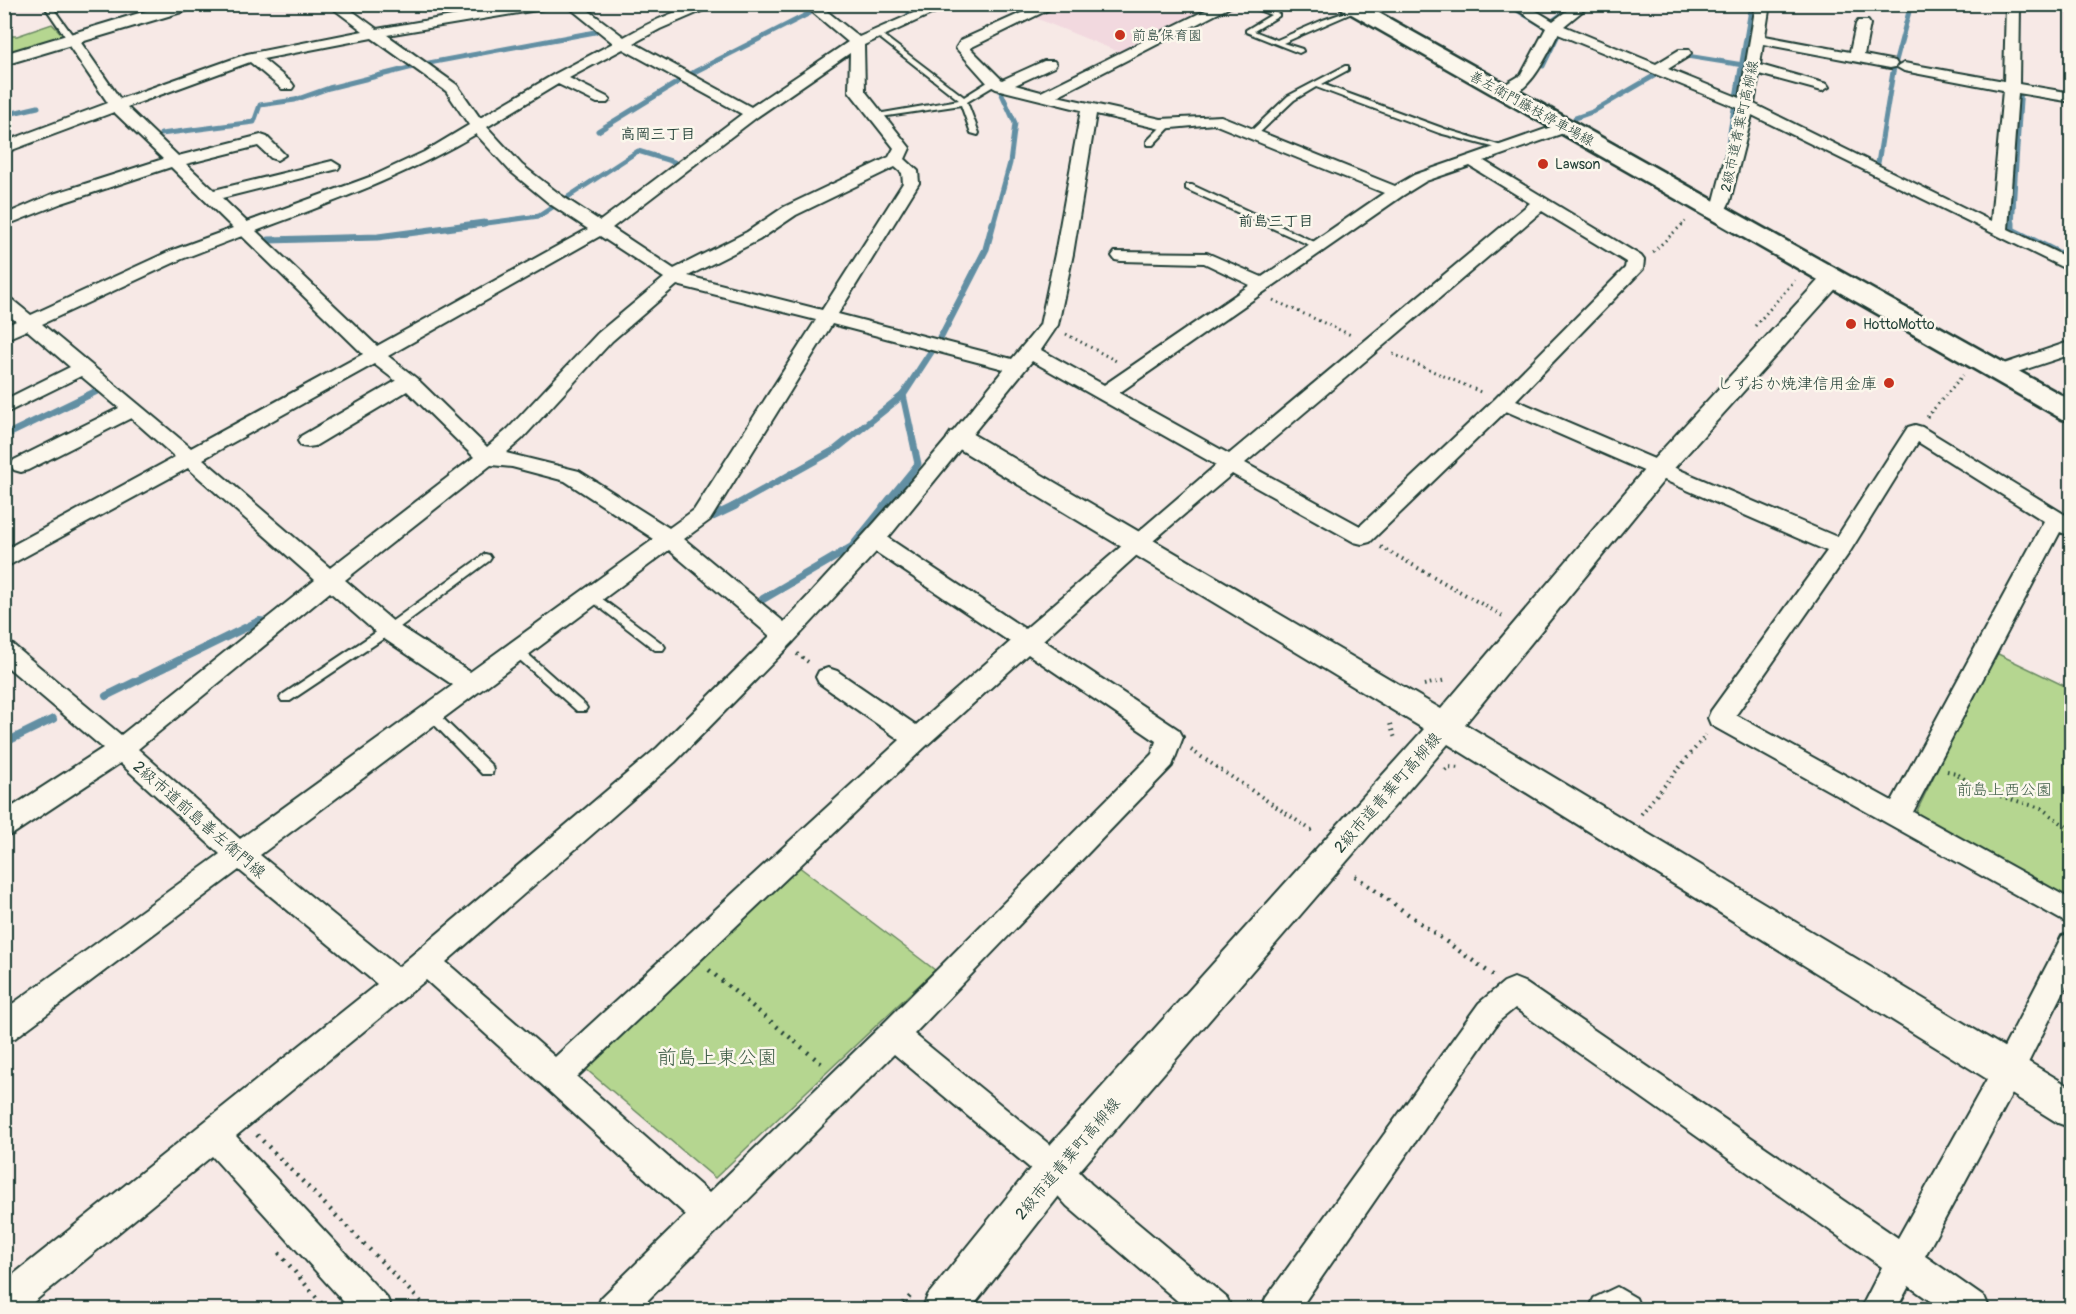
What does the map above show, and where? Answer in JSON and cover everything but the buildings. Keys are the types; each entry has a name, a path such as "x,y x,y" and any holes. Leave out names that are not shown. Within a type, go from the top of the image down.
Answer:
{"main road":[{"name":"善左衛門藤枝停車場線","path":"1356,8 1833,278"},
{"path":"1833,278 2072,413"}],"street":[{"path":"4,60 189,4"},
{"path":"333,4 452,88 477,126 516,168 556,200 675,277 825,318 952,348 1023,359 1106,393 1362,537 1503,402 1634,269 1635,260 1471,160"},
{"path":"4,148 222,65 252,57 376,33 549,4"},
{"path":"571,4 623,43 752,114"},
{"path":"4,334 176,255 381,178 430,155 558,78 654,26 712,4"},
{"path":"4,560 376,356 600,229 752,114 857,43 947,4"},
{"path":"1054,4 966,43 963,48 998,84 1043,97 1161,124 1216,118 1396,192"},
{"path":"1043,97 1230,4"},
{"path":"1514,4 1554,27 1746,106 2072,267"},
{"path":"1504,92 1527,78 1554,27 1585,4"},
{"name":"2級市道青葉町高柳線","path":"1717,211 1722,201 1746,106 1762,4"},
{"path":"1999,231 2011,87 2013,4"},
{"path":"4,826 121,749 331,579 487,458 515,434 605,337 686,268 753,236 790,211 896,160 902,148 857,91 857,43 814,6"},
{"path":"1856,58 1863,24"},
{"path":"1757,39 2072,98"},
{"path":"72,40 117,106 376,356 409,382 487,458 512,460 572,476 670,539 783,639"},
{"path":"1657,69 1684,53"},
{"path":"252,57 287,86"},
{"path":"998,84 1049,64"},
{"path":"1753,68 1822,87"},
{"path":"558,78 602,100"},
{"path":"4,1304 426,962 666,755 783,639 874,540 960,438 1049,325 1064,254 1089,108"},
{"path":"250,125 261,140 277,155"},
{"path":"1106,393 1257,287 1420,178 1566,127"},
{"path":"4,221 56,199 174,161 261,140"},
{"path":"4,1028 702,515 911,183 910,171 896,160"},
{"path":"210,195 332,166"},
{"path":"554,1078 917,739 1139,542 1541,203"},
{"path":"1121,255 1207,258 1257,287"},
{"name":"2級市道青葉町高柳線","path":"943,1310 1055,1170 1445,726 1659,469 1833,278"},
{"path":"4,302 134,409 388,630 471,685"},
{"path":"1999,372 2072,347"},
{"path":"4,408 84,367"},
{"path":"308,441 409,382"},
{"path":"1503,402 1841,548"},
{"path":"21,465 134,409"},
{"path":"1896,817 2064,524 1915,431 1841,548 1720,718 1896,817 2072,914"},
{"path":"960,438 1139,542 1445,726 2072,1110"},
{"path":"613,1310 893,1035 1162,759 1170,737 874,540"},
{"name":"2級市道前島善左衛門線","path":"4,650 121,749 241,856 398,984"},
{"path":"828,677 917,739"},
{"path":"1877,1310 2008,1071 2072,945"},
{"path":"426,962 710,1215"},
{"path":"1278,1310 1489,1012 1514,991 1973,1310"},
{"path":"893,1035 1055,1170 1079,1195 1215,1310"},
{"path":"213,1134 375,1310"},
{"path":"1606,1310 1617,1304 1624,1310"}],"lane":[{"path":"46,4 72,40"},
{"path":"1246,4 1277,15 1248,31 1299,51"},
{"path":"1277,43 1356,8"},
{"path":"878,34 963,100 975,133"},
{"path":"1253,134 1291,98 1345,68"},
{"path":"878,116 958,104 998,84"},
{"path":"1316,84 1442,131 1504,148"},
{"path":"1150,143 1170,123"},
{"path":"1189,187 1319,246"},
{"path":"286,698 388,630 485,558"},
{"path":"593,596 659,647"},
{"path":"517,651 581,708"},
{"path":"431,714 487,770"}],"path":[{"path":"1634,269 1688,219"},
{"path":"1754,327 1800,273"},
{"path":"1257,287 1372,345 1503,402"},
{"path":"1049,325 1137,372"},
{"path":"1915,431 1964,374"},
{"path":"1362,537 1503,616"},
{"path":"1496,624 1510,607"},
{"path":"783,639 828,677"},
{"path":"1420,685 1445,682 1452,673"},
{"path":"1386,714 1397,740 1390,748"},
{"path":"1641,814 1720,718"},
{"path":"1170,737 1316,833"},
{"path":"1925,764 1956,773 1980,790 2041,808 2072,831"},
{"path":"1440,776 1448,767 1466,769"},
{"path":"1631,808 1651,820"},
{"path":"1308,842 1323,825"},
{"path":"1347,885 1363,867"},
{"path":"1355,876 1514,991"},
{"path":"688,953 844,1083"},
{"path":"255,1133 429,1310"}],"shaded area":[{"name":"前島保育園","path":"1061,4 1181,5 1204,13 1124,54 1033,17"}],"green space":[{"path":"52,24 63,35 58,40 11,54 5,51 4,36 17,36"},
{"name":"前島上西公園","path":"1994,652 2071,689 2071,904 1914,817"},
{"name":"前島上東公園","path":"798,866 935,970 715,1178 580,1064"}],"waterway":[{"path":"905,20 915,4"},
{"path":"1507,4 1547,28"},
{"path":"1742,65 1752,4"},
{"path":"1878,163 1893,72 1911,4"},
{"path":"1551,22 1573,6"},
{"path":"598,131 696,71 810,13"},
{"path":"161,134 254,122 260,105 295,100 329,88 429,63 595,32"},
{"path":"1543,66 1559,33 1568,36"},
{"path":"1680,60 1687,56 1742,65"},
{"path":"1724,167 1742,65"},
{"path":"1575,118 1592,112 1664,70"},
{"path":"2012,225 2021,85 2024,86"},
{"path":"993,225 1010,163 1015,123 1001,92"},
{"path":"4,115 38,107"},
{"path":"472,225 539,216 638,151 674,162"},
{"path":"269,240 378,237 484,223"},
{"path":"903,395 942,335 986,249 993,223"},
{"path":"2012,225 2012,230 2064,256"},
{"path":"4,436 99,390"},
{"path":"732,507 836,449 903,395"},
{"path":"883,507 918,464 903,395"},
{"path":"714,516 735,506"},
{"path":"763,599 852,547 885,506"},
{"path":"106,696 259,621 272,622"},
{"path":"4,743 53,719"}],"place":[{"name":"前島保育園","path":"1120,35"},
{"name":"Lawson","path":"1543,164"},
{"name":"HottoMotto","path":"1851,324"},
{"name":"しずおか焼津信用金庫","path":"1889,383"}],"district":[{"name":"高岡三丁目","path":"658,134"},
{"name":"前島三丁目","path":"1276,221"}]}
